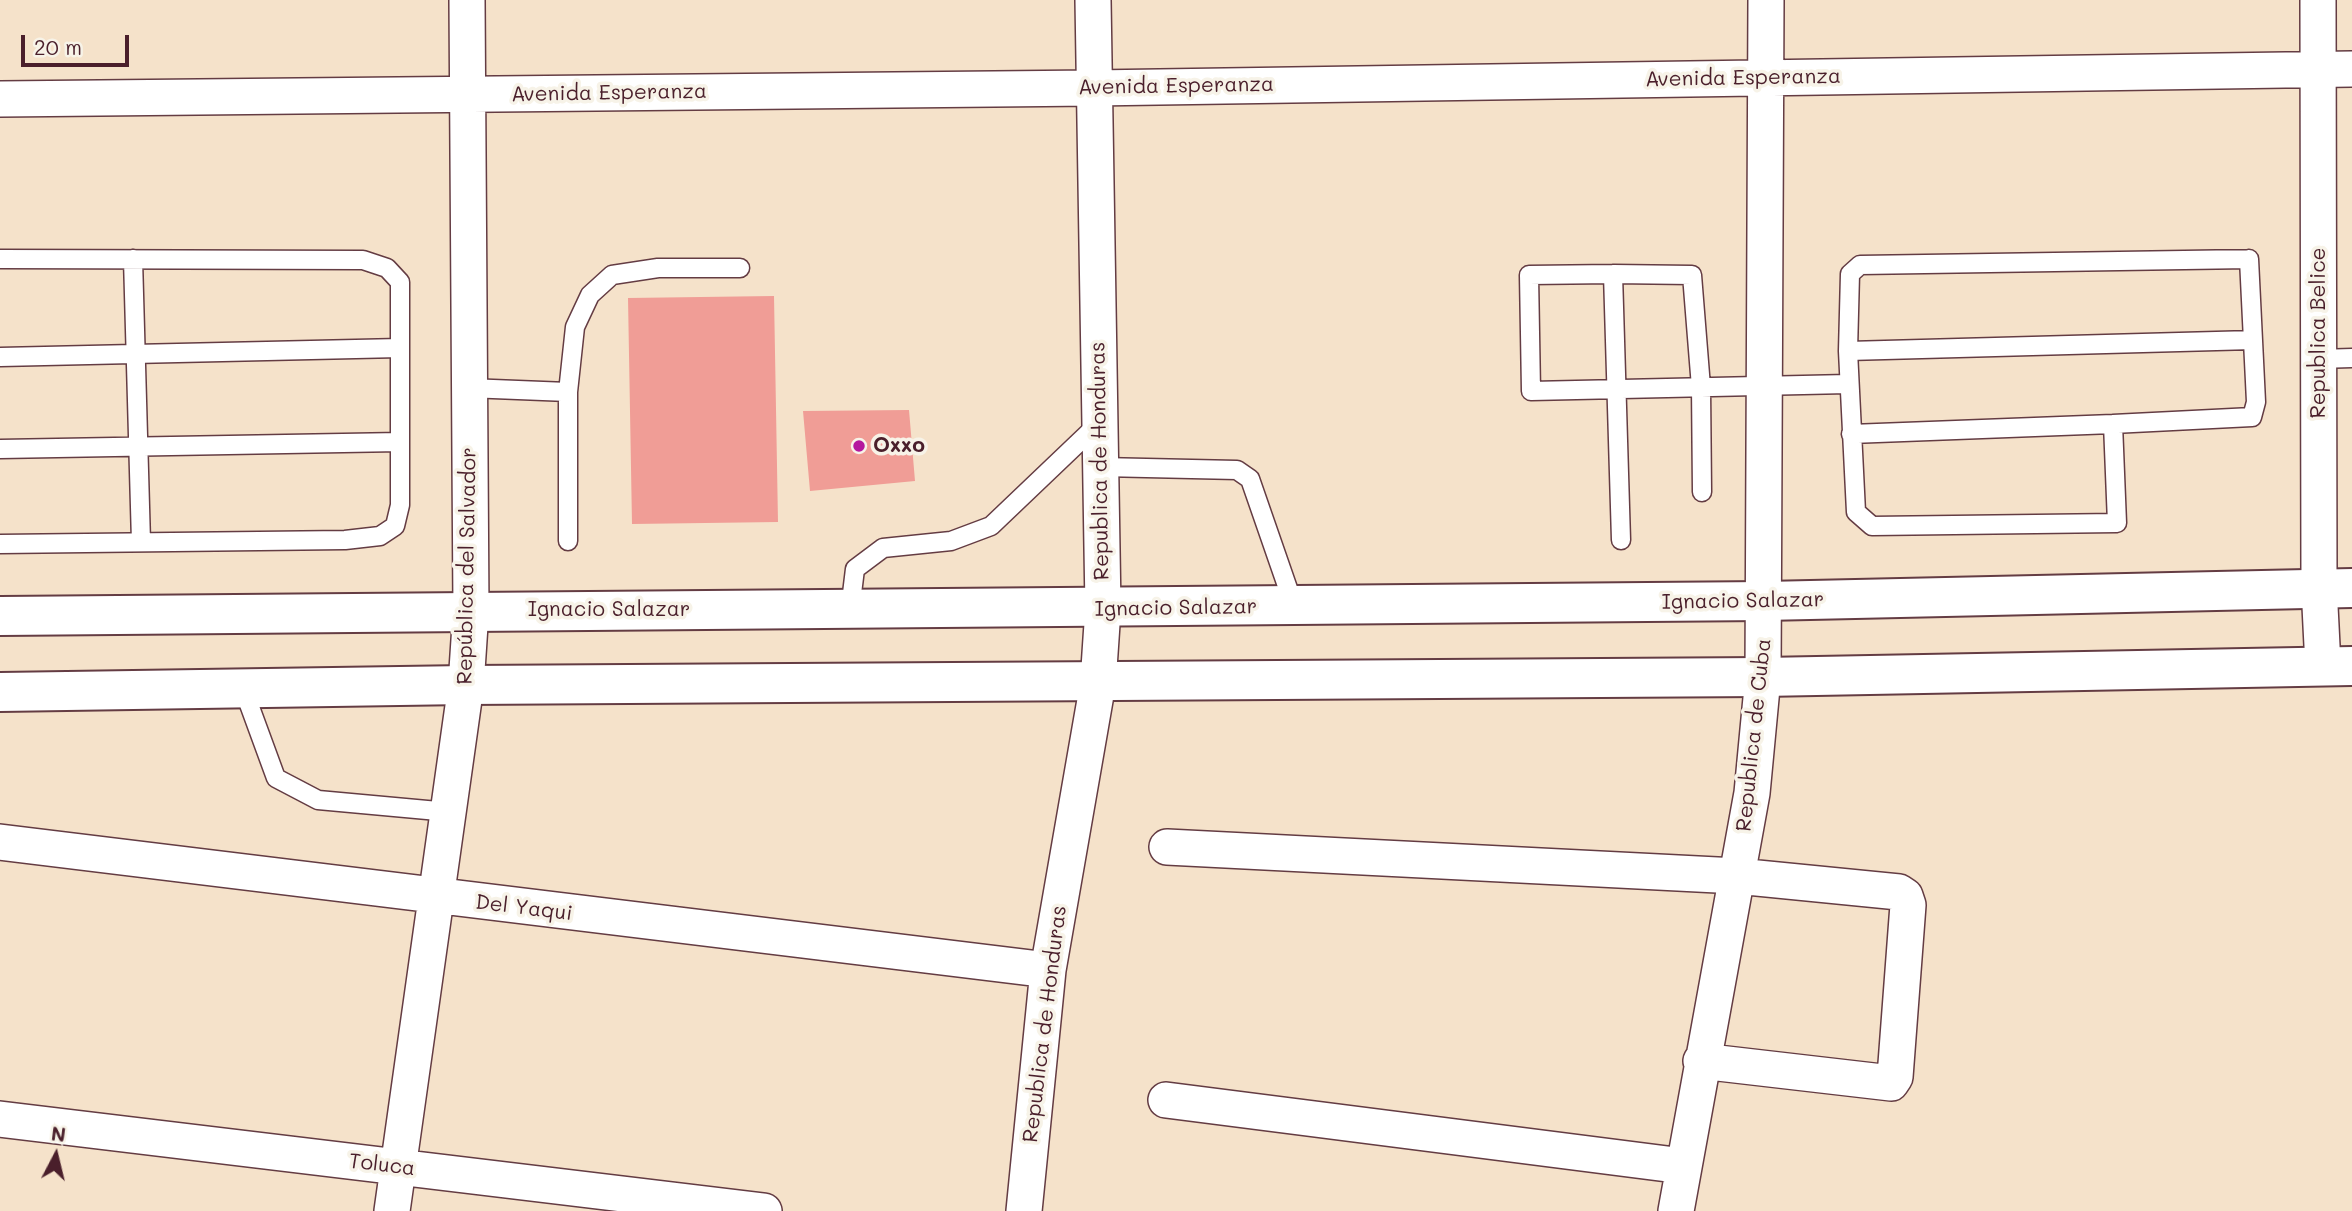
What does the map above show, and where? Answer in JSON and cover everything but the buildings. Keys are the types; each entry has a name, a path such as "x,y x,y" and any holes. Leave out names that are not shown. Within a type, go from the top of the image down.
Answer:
{"main road":[{"name":"Ignacio Salazar","path":"0,616 471,610 1103,609 1765,601 2336,587"},
{"path":"0,692 466,685 1763,677 2338,666"}],"street":[{"name":"República del Salvador","path":"392,1211 466,685 471,610 467,0"},
{"name":"Republica de Honduras","path":"1024,1211 1048,970 1098,683 1103,609 1093,0"},
{"name":"Republica de Cuba","path":"1676,1211 1701,1061 1752,793 1763,677 1768,77 1766,0"},
{"name":"Republica Belice","path":"2318,0 2336,69 2338,666"},
{"name":"Avenida Esperanza","path":"0,99 1093,88 2336,69"},
{"name":"Del Yaqui","path":"0,842 438,898 1048,970"},
{"path":"1167,847 1737,876 1899,892 1905,896 1908,905 1895,1077 1891,1083 1701,1061"},
{"path":"1166,1100 1683,1166"},
{"name":"Toluca","path":"0,1119 764,1211"}],"lane":[{"path":"133,258 141,542"},
{"path":"0,259 363,260 387,268 400,282 400,505 395,526 380,536 345,540 0,544"},
{"path":"1851,434 2252,418 2256,402 2249,259 1860,265 1850,274 1848,384 1851,434 1856,512 1872,526 2117,523 2113,424"},
{"path":"568,541 568,392 575,327 590,295 612,275 658,268 740,268"},
{"path":"1613,274 1619,389 1621,540"},
{"path":"1702,492 1700,387 1692,275 1529,275 1531,391 1700,387 1766,385 1848,384"},
{"path":"1848,351 2253,340"},
{"path":"0,357 400,348"},
{"path":"468,388 568,392"},
{"path":"850,610 855,569 864,562 883,548 951,541 991,526 1100,422"},
{"path":"0,449 400,442"},
{"path":"1101,467 1237,470 1250,479 1294,606"},
{"path":"243,688 276,778 318,800 449,812"}],"place":[{"name":"Oxxo","path":"859,446"}]}
